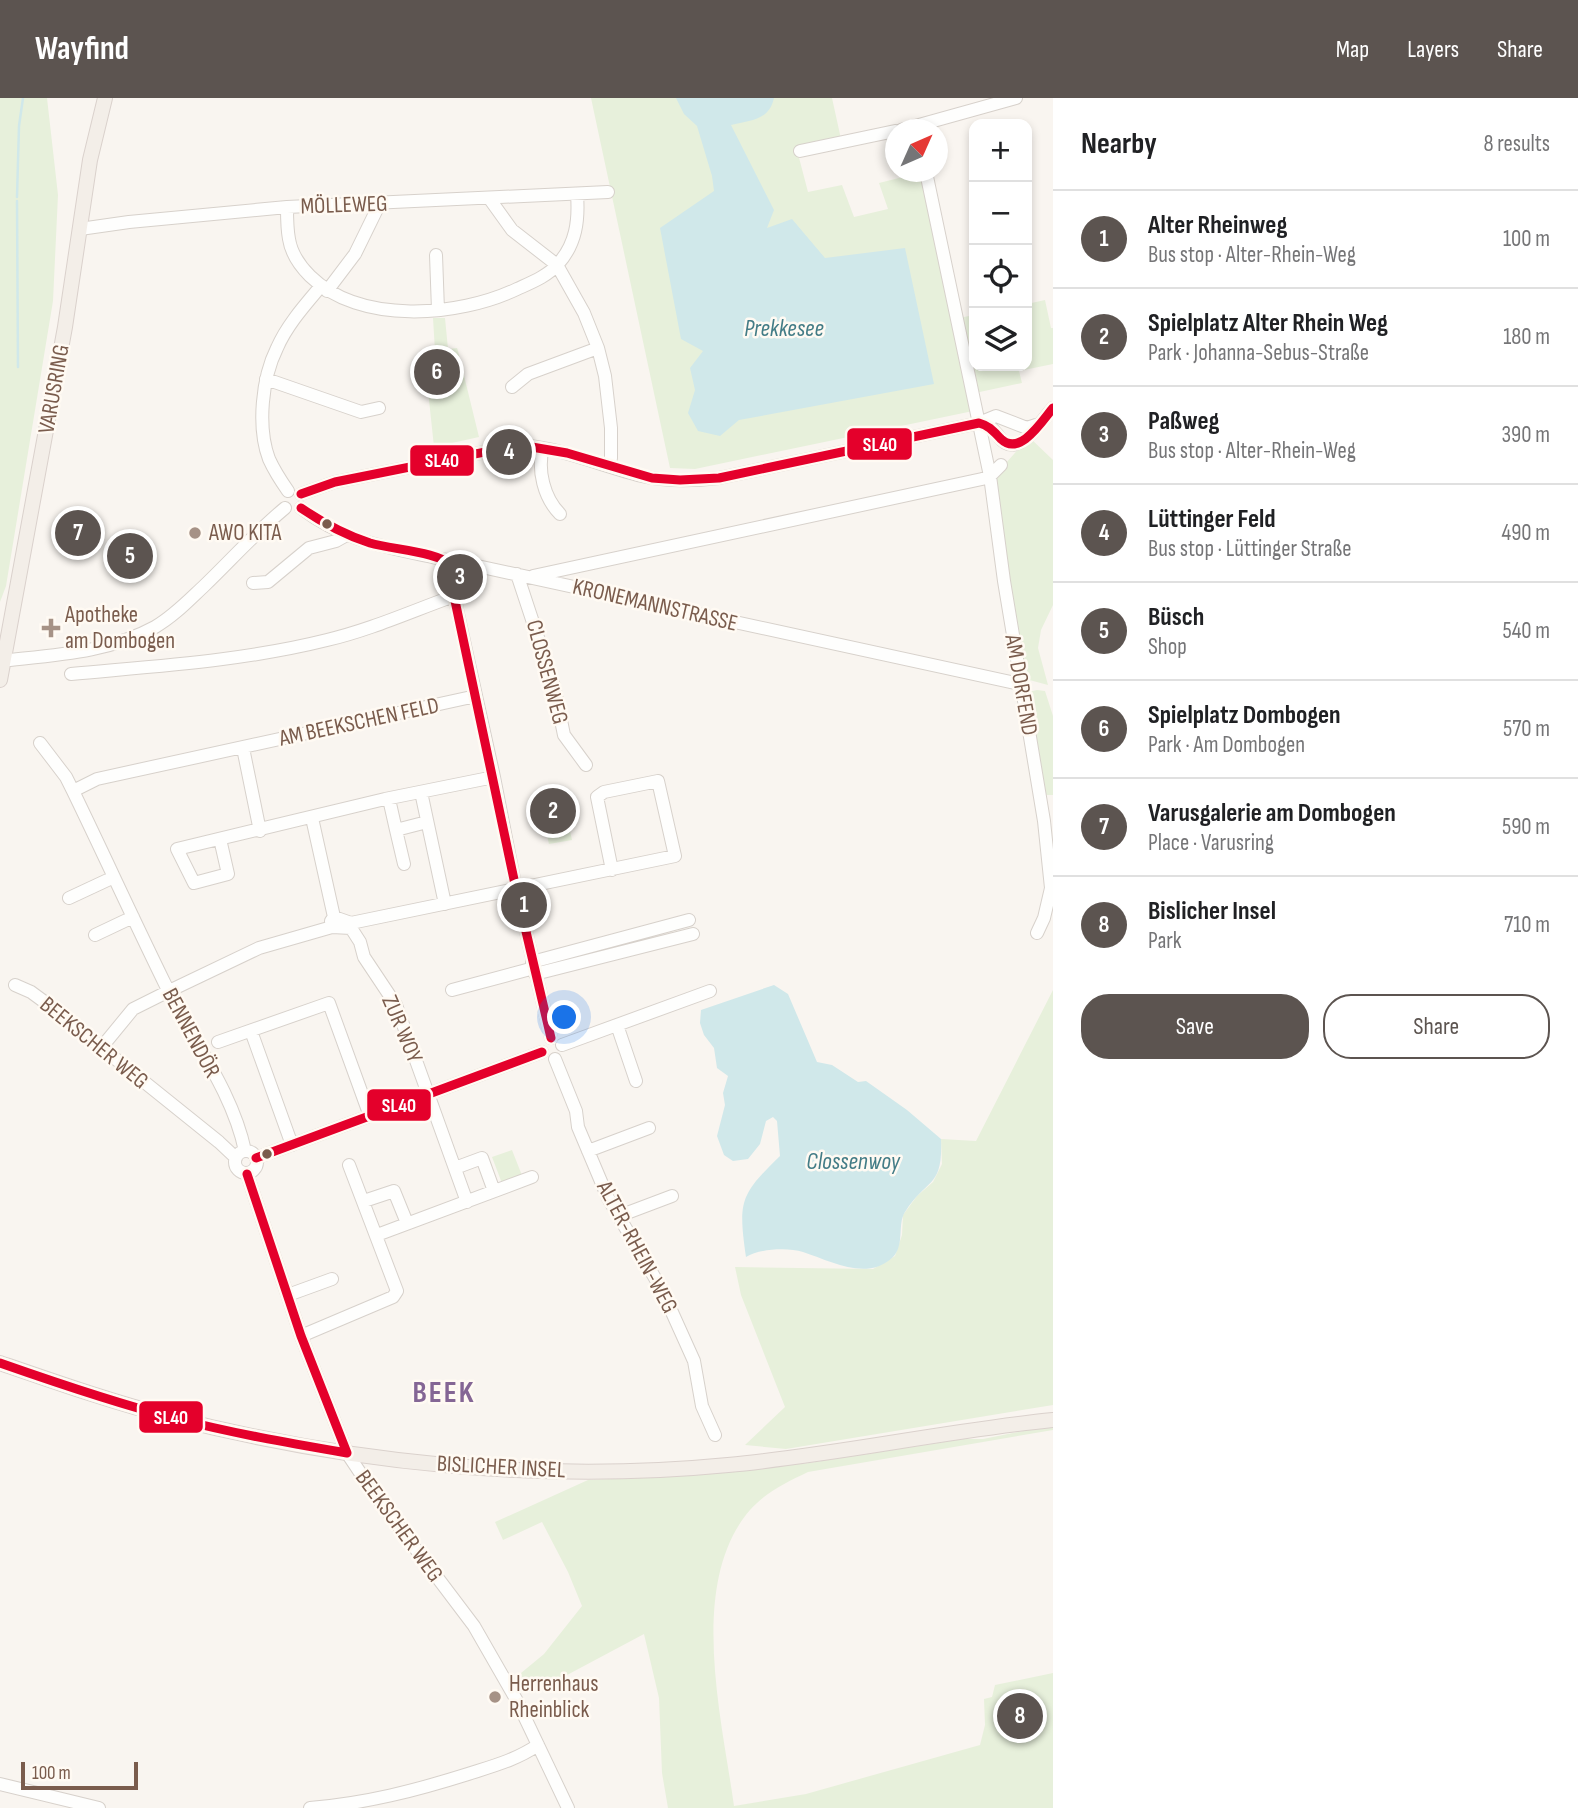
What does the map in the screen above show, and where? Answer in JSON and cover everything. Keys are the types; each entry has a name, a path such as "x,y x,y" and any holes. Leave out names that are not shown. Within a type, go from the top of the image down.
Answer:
{"main road":[{"name":"VARUSRING","path":"0,680 61,353 90,160 105,98"},
{"name":"BISLICHER INSEL","path":"0,1363 175,1418 260,1438 346,1453 456,1466 521,1470 659,1470 727,1466 808,1457 1053,1420"}],"street":[{"path":"946,119 1016,98"},
{"path":"800,151 885,133"},
{"name":"AM DORFEND","path":"928,182 990,476 1020,684 1044,821 1051,888 1044,918 1037,933"},
{"name":"MÖLLEWEG","path":"80,229 287,207 608,192"},
{"path":"287,207 289,241 299,262 324,288 346,300 379,308 438,310 490,302 529,284 557,265 569,248 577,227 577,194"},
{"path":"489,198 512,230 557,265 583,313 598,348 604,376 611,428 609,466"},
{"path":"380,203 355,254 290,325 277,346 266,379 264,419 268,457 295,493 304,501 296,512 285,508 282,503 283,496 295,493 335,482 520,445 543,448 643,476 670,480 719,478 979,423 996,416 1027,428 1036,425"},
{"path":"436,255 438,310"},
{"path":"512,387 528,374 598,348"},
{"path":"266,379 361,412 379,408"},
{"path":"979,423 988,424 1005,444 1013,446 1021,444 1053,408"},
{"path":"543,448 540,457 549,503 559,514"},
{"path":"523,575 990,476 1001,465"},
{"path":"2,660 49,657 103,646 156,626 179,610 285,508"},
{"name":"KRONEMANNSTRASSE","path":"301,508 345,536 447,560 455,567 468,564 523,575 1020,684"},
{"path":"253,583 268,582 309,548 345,536"},
{"path":"455,567 454,596 516,889 534,968 556,1041 563,1052 555,1059 549,1059 542,1052"},
{"name":"CLOSSENWEG","path":"523,575 554,686 564,735 586,765"},
{"path":"71,674 201,663 282,650 351,634 454,596"},
{"name":"AM BEEKSCHEN FELD","path":"73,791 97,779 476,696"},
{"name":"BENNENDÖR","path":"40,743 66,777 169,991 201,1047 232,1113 245,1156"},
{"path":"243,748 260,831"},
{"path":"220,839 494,777"},
{"path":"101,1048 133,1009 259,948 333,922 351,925 445,904 612,870 675,856 658,781 604,792 597,797 612,870"},
{"path":"421,792 445,904"},
{"path":"389,799 404,864"},
{"path":"312,818 333,922"},
{"path":"396,830 427,822"},
{"path":"69,898 114,877"},
{"path":"95,935 133,917"},
{"name":"ZUR WOY","path":"351,925 364,957 396,1005 467,1202"},
{"path":"452,990 691,927"},
{"name":"BEEKSCHER WEG","path":"15,985 38,997 219,1142 245,1156 237,1169 247,1174 302,1336 346,1453 374,1495 474,1626 517,1701 568,1808"},
{"path":"542,1052 543,1043 617,1025 710,991"},
{"path":"218,1042 329,1003 370,1116"},
{"path":"617,1025 636,1081"},
{"path":"251,1031 292,1145"},
{"path":"245,1156 292,1145 542,1052"},
{"name":"ALTER-RHEIN-WEG","path":"555,1059 576,1111 578,1127 608,1198 662,1290 694,1361 702,1406 715,1435"},
{"path":"588,1151 649,1128"},
{"path":"245,1156 257,1165 247,1174"},
{"path":"455,1168 482,1158 494,1191"},
{"path":"302,1336 393,1297 397,1290 349,1165"},
{"path":"377,1235 532,1177"},
{"path":"364,1201 394,1191 407,1223"},
{"path":"619,1216 671,1196"},
{"path":"288,1295 332,1279"},
{"path":"310,1808 378,1800 414,1791 511,1760 538,1745"},
{"path":"0,1784 99,1808"}],"green space":[{"path":"0,98 47,98 58,195 53,301 6,586 0,602"},
{"path":"591,98 832,98 841,139 797,150 808,192 842,185 854,217 888,209 879,183 925,182 973,411 695,469 670,468"},
{"path":"1045,300 1053,328 1053,364 1032,368 1032,308 1032,303"},
{"path":"969,316 969,365 959,318"},
{"path":"433,318 445,318 448,349 457,348 479,437 434,447 424,353 435,351"},
{"path":"970,371 1019,371 1022,383 975,393"},
{"path":"1029,437 1053,460 1053,605 1041,630 1038,648 1048,685 1022,678 994,481 997,473"},
{"path":"1045,691 1053,716 1053,795 1042,791 1024,693"},
{"path":"562,796 572,840 549,844 538,801"},
{"path":"1053,990 1053,1405 786,1449 745,1445 785,1407 741,1295 735,1267 873,1269 895,1256 902,1235 903,1215 917,1196 933,1182 942,1164 941,1139 976,1141"},
{"path":"512,1150 523,1178 503,1186 492,1157"},
{"path":"1053,1425 1053,1430 808,1472 770,1493 750,1510 731,1540 719,1575 714,1613 714,1653 717,1693 734,1806 806,1794 980,1745 985,1725 984,1699 992,1697 995,1685 1053,1673 1053,1808 668,1808 662,1773 659,1698 644,1634 537,1691 531,1683 520,1686 514,1682 515,1678 544,1654 582,1606 542,1522 503,1540 495,1522 588,1480 661,1477 809,1463 963,1439 983,1439"}],"water":[{"name":"Prekkesee","path":"676,98 774,98 763,115 731,125 774,210 767,228 792,219 825,258 905,248 934,384 739,420 720,436 698,431 688,413 695,390 690,368 703,351 681,339 660,228 714,191 697,126 684,114"},
{"name":"Clossenwoy","path":"774,985 788,994 817,1062 832,1065 858,1082 866,1081 907,1110 941,1139 941,1155 936,1175 905,1212 897,1252 883,1264 860,1269 789,1250 766,1251 746,1257 742,1223 745,1200 757,1180 780,1156 777,1121 773,1117 766,1121 760,1144 748,1159 733,1161 724,1155 717,1136 725,1105 723,1093 728,1076 717,1068 714,1048 704,1035 700,1023 701,1010"}],"waterway":[{"path":"17,197 19,126 23,98"},
{"path":"17,201 18,367"}],"transit line":[{"name":"SL40","path":"301,494 335,482 520,445 567,453 652,478 719,478 979,423 1008,443 1016,444 1030,435 1053,408"},
{"name":"SL40","path":"301,508 334,528 361,540 438,557 455,567"},
{"name":"SL40","path":"455,567 454,596 516,889 551,1038"},
{"name":"SL40","path":"256,1158 542,1052"},
{"name":"SL40","path":"247,1174 301,1336 347,1453"},
{"name":"SL40","path":"0,1363 174,1418 347,1453"}],"place":[{"name":"Spielplatz Dombogen","path":"437,372"},
{"name":"Lüttinger Feld","path":"509,452"},
{"name":"Varusgalerie am Dombogen","path":"78,533"},
{"name":"AWO KITA","path":"195,533"},
{"name":"Büsch","path":"130,556"},
{"name":"Paßweg","path":"460,577"},
{"name":"Apotheke am Dombogen","path":"51,628"},
{"name":"Spielplatz Alter Rhein Weg","path":"553,811"},
{"name":"Alter Rheinweg","path":"524,905"},
{"name":"Herrenhaus Rheinblick","path":"495,1697"},
{"name":"Bislicher Insel","path":"1020,1716"}],"district":[{"name":"BEEK","path":"444,1393"}]}
